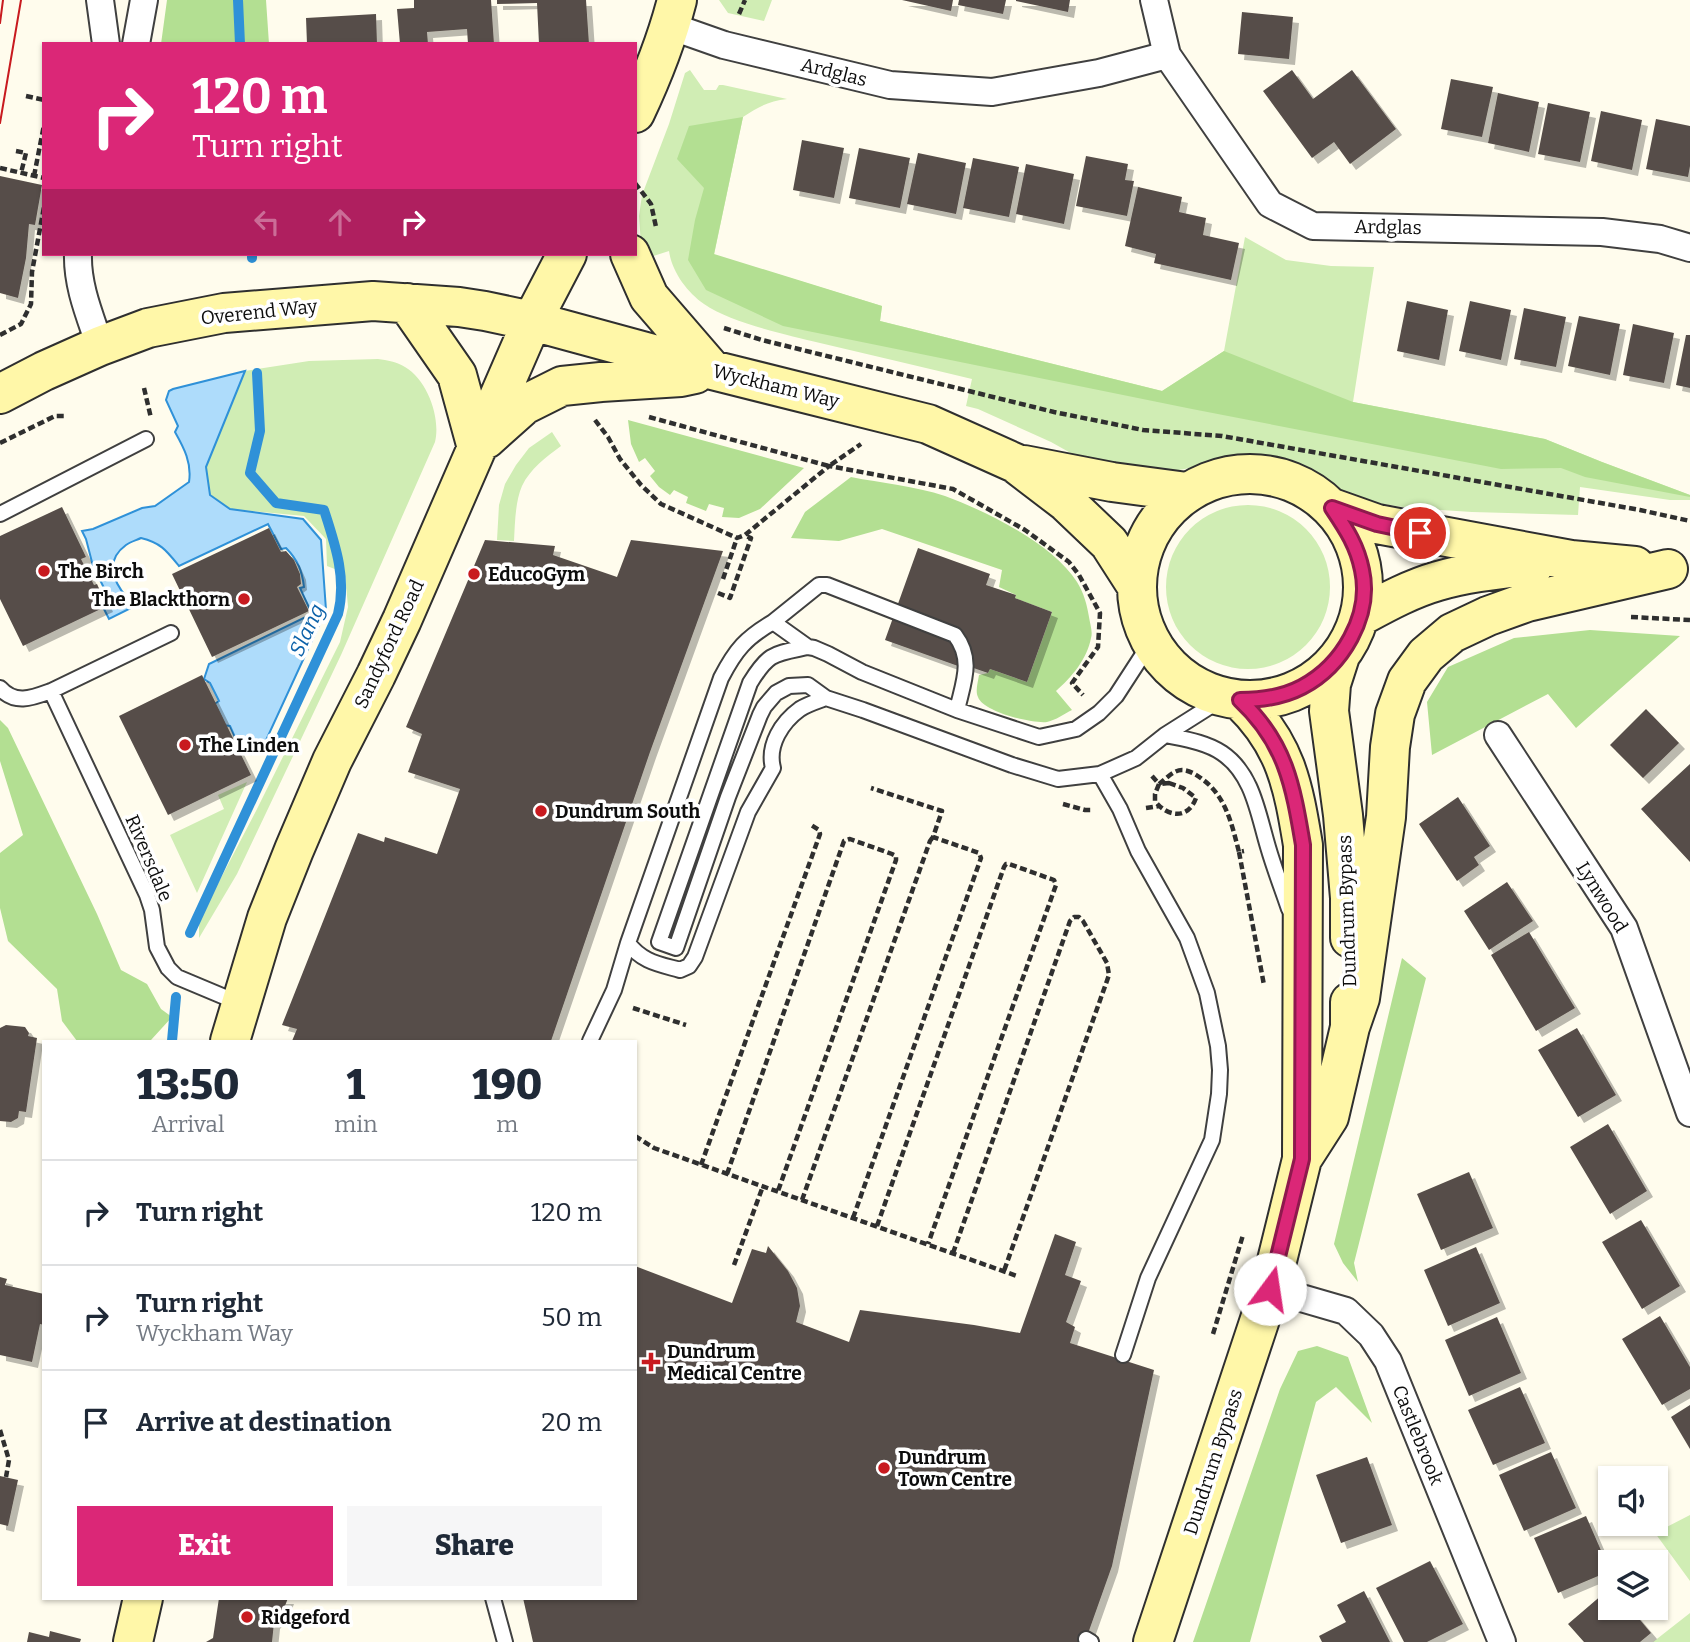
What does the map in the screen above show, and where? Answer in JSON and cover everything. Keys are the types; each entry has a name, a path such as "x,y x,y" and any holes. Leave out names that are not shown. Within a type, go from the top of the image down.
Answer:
{"main road":[{"path":"637,109 648,87 674,13"},
{"path":"407,303 457,374 477,447 524,405 562,386 681,377 712,370 649,297 643,242"},
{"name":"Sandyford Road","path":"230,1040 267,918 332,761 402,620 532,321 566,256"},
{"name":"Overend Way","path":"0,394 100,346 148,328 224,313 373,301 459,307 532,321"},
{"name":"Wyckham Way","path":"532,321 712,370 928,424 1015,463 1112,482 1187,492"},
{"name":"Wyckham Way","path":"1015,463 1066,502 1109,543 1136,585"},
{"path":"1332,508 1352,538 1363,571 1363,603 1351,638 1340,656 1321,675 1281,696 1253,700 1206,691 1182,677 1165,662 1151,642 1139,608 1136,585 1141,555 1149,535 1165,511 1187,492 1203,483 1238,473 1272,475 1304,487 1332,508 1377,524 1571,560 1679,571"},
{"path":"1359,617 1403,594 1437,581 1482,571 1571,560"},
{"path":"1350,1027 1360,998 1386,817 1390,747 1395,714 1407,681 1426,654 1452,633 1527,602 1679,571"},
{"name":"Dundrum Bypass","path":"1302,1159 1329,1117 1350,1027 1350,898 1343,815 1329,711 1331,684 1340,656"},
{"name":"Dundrum Bypass","path":"1153,1642 1270,1289 1302,1159 1303,845 1296,804 1286,768 1275,744 1262,725 1232,698"},
{"path":"133,1642 143,1600"}],"street":[{"path":"100,0 106,42"},
{"path":"136,42 144,0"},
{"name":"Ardglas","path":"1154,0 1167,55 1270,204 1313,226 1602,232 1660,239 1690,248"},
{"name":"Ardglas","path":"674,13 724,44 890,85 992,92 1099,73 1167,55"},
{"path":"78,256 78,272 100,346"},
{"name":"Lynwood","path":"1498,736 1624,928 1690,1113"},
{"name":"Castlebrook","path":"1270,1289 1346,1311 1371,1335 1388,1361 1502,1642"}],"lane":[{"path":"0,514 146,439"},
{"path":"590,1040 614,990 721,678 741,645 819,585 827,585 955,635 966,653 967,667 957,710"},
{"path":"773,621 808,647 863,672 957,710 1039,737 1076,729 1099,713 1116,696 1151,642"},
{"path":"0,688 18,700 35,697 171,633"},
{"path":"808,647 774,654 765,661 750,683 659,942 676,948 732,788 764,707 776,694 789,686 808,685 826,698 1058,779 1100,774 1136,758 1166,735 1232,698"},
{"name":"Riversdale","path":"51,691 147,895 157,947 163,960 177,977 240,1004"},
{"path":"628,943 642,959 680,970 689,966 695,957 748,812 773,768 770,758 775,741 787,720 802,707 826,698"},
{"path":"1166,735 1220,751 1236,764 1246,779 1302,947"},
{"path":"1100,774 1120,809 1138,851 1191,947 1207,993 1218,1045 1220,1070 1212,1140 1148,1278 1123,1354"},
{"path":"494,1600 505,1642"}],"path":[{"path":"738,14 745,0"},
{"path":"26,96 42,100"},
{"path":"34,176 42,135"},
{"path":"16,151 26,153 21,173"},
{"path":"0,168 42,178"},
{"path":"637,186 650,204 643,242"},
{"path":"0,335 21,324 31,304 32,272 42,218"},
{"path":"719,326 762,340 948,386 1143,430 1222,436 1690,521"},
{"path":"144,388 152,421"},
{"path":"639,414 829,466 953,489 1025,530 1069,562 1100,613 1098,646 1072,683 1099,713"},
{"path":"0,443 54,416 66,416"},
{"path":"592,417 634,476 661,504 737,538 745,535 829,466"},
{"path":"718,593 730,597 751,538 745,535"},
{"path":"723,579 737,538"},
{"path":"1136,758 1159,784"},
{"path":"1159,784 1169,783 1183,788 1196,798 1194,805 1180,814 1166,810 1155,801 1159,784 1173,773 1184,770 1197,775 1219,795 1227,811 1239,852 1265,993"},
{"path":"802,1200 942,811 871,788"},
{"path":"701,1165 820,834 819,830 811,825"},
{"path":"853,1218 981,858 979,853 933,837"},
{"path":"727,1174 844,841 850,839 896,856 896,860 778,1191"},
{"path":"1239,852 1268,848"},
{"path":"877,1226 1004,867 1009,864 1054,880 1056,885 928,1244"},
{"path":"953,1253 1070,921 1079,917 1107,963 1109,975 1004,1271"},
{"path":"626,1006 685,1025"},
{"path":"637,1137 654,1148 1017,1276"},
{"path":"734,1265 763,1186"},
{"path":"1212,1338 1244,1231"},
{"path":"0,1430 9,1460 6,1477"}],"green space":[{"path":"167,0 266,0 269,42 161,42"},
{"path":"719,0 772,0 764,21 728,13"},
{"path":"690,70 704,90 716,90 719,85 723,85 787,99 764,105 743,117 714,255 882,306 880,321 1162,391 1224,351 1245,237 1286,260 1331,266 1374,267 1353,402 1545,439 1690,495 1690,500 1670,500 1580,487 1578,515 1410,508 1375,503 1344,494 1303,472 1257,457 1209,462 1165,472 1076,456 1051,442 966,406 972,379 760,328 715,311 692,294 681,281 669,251 644,259 641,244 639,216 642,195 685,73"},
{"path":"743,117 714,254 882,306 880,321 1162,391 1224,351 1353,402 1545,439 1690,497 1585,477 1561,468 1501,469 783,326 706,290 688,260 704,188 677,159 689,126"},
{"path":"378,359 402,365 420,381 434,411 435,442 341,655 237,874 199,938 199,920 340,642 348,607 345,573 327,566 326,539 304,516 230,509 210,495 206,467 245,371 309,361"},
{"path":"628,420 804,468 760,509 739,518 722,517 724,508 709,504 706,511 686,503 688,497 674,490 670,495 659,487 650,476 655,471 645,458 639,462 631,444"},
{"path":"552,432 561,446 534,469 522,486 514,541 497,540 499,505 505,484 529,448"},
{"path":"851,477 922,490 961,502 1017,530 1066,568 1083,595 1092,633 1082,660 1073,674 1056,691 1072,710 1047,722 1031,721 989,708 978,697 979,675 988,673 990,669 1027,682 1052,612 1015,598 1016,595 999,587 1002,570 882,529 839,541 791,538 805,512"},
{"path":"1248,505 1279,511 1306,529 1324,556 1330,587 1324,618 1306,645 1279,663 1248,669 1217,663 1190,645 1172,618 1166,587 1172,556 1190,529 1217,511"},
{"path":"1590,630 1680,636 1576,728 1548,694 1432,755 1427,702 1448,667 1514,638"},
{"path":"0,720 8,728 121,970 147,984 161,1009 172,1017 151,1040 76,1040 62,1021 57,989 8,941 0,908 0,853 23,835 0,761"},
{"path":"247,782 197,893 170,835 224,809 218,795"},
{"path":"1402,958 1426,978 1354,1263 1358,1282 1343,1263 1334,1244"},
{"path":"1317,1346 1348,1357 1372,1423 1336,1387 1316,1402 1250,1642 1193,1642 1280,1389 1298,1351"},
{"path":"1690,1515 1690,1581 1657,1536 1668,1536 1668,1526"},
{"path":"1690,1613 1690,1642 1653,1642"}],"water":[{"path":"245,371 206,467 210,495 230,509 303,519 321,540 326,610 262,749 252,754 245,742 238,744 230,726 222,725 213,705 219,701 210,683 204,679 209,664 312,614 300,588 304,587 303,581 294,557 286,548 281,549 268,524 179,566 163,548 141,538 118,552 113,568 118,585 135,606 109,619 104,609 112,604 93,566 82,531 142,508 155,506 189,482 188,462 175,432 178,426 166,400 169,391"}],"building":[{"path":"414,0 491,0 494,42 468,42 467,29 427,32 428,42 400,42 397,9 414,8"},
{"path":"497,0 586,0 589,42 539,42 537,3 497,4"},
{"path":"902,0 953,0 951,11"},
{"path":"959,0 1006,0 1003,14 958,5"},
{"path":"1016,0 1070,0 1068,12"},
{"path":"1242,12 1293,17 1289,59 1238,54"},
{"path":"376,14 377,42 307,42 306,18"},
{"path":"1292,70 1313,99 1352,70 1396,129 1350,164 1334,142 1312,158 1263,91"},
{"path":"1451,79 1493,87 1482,137 1441,129"},
{"path":"1498,93 1539,102 1529,152 1488,143"},
{"path":"1548,103 1590,112 1580,162 1538,154"},
{"path":"1601,111 1642,120 1632,170 1591,161"},
{"path":"1656,119 1690,126 1688,177 1646,169"},
{"path":"802,140 844,148 834,198 793,190"},
{"path":"859,148 910,158 900,208 849,198"},
{"path":"918,153 966,163 956,214 907,204"},
{"path":"1086,156 1128,164 1125,180 1134,181 1127,216 1076,206"},
{"path":"973,158 1019,167 1009,217 963,208"},
{"path":"1026,164 1074,174 1064,224 1016,214"},
{"path":"0,176 42,185 35,225 29,224 18,298 0,293"},
{"path":"1138,187 1182,197 1179,212 1206,218 1203,235 1239,243 1231,280 1154,263 1156,254 1125,246"},
{"path":"1407,301 1448,310 1439,360 1397,351"},
{"path":"1470,301 1511,310 1501,360 1459,351"},
{"path":"1524,308 1566,317 1556,367 1514,359"},
{"path":"1579,316 1620,324 1610,375 1568,366"},
{"path":"1633,324 1674,333 1664,383 1623,375"},
{"path":"1686,335 1690,335 1690,388 1676,385"},
{"name":"The Birch","path":"62,507 86,557 81,559 107,606 23,646 0,599 0,536"},
{"name":"The Blackthorn","path":"269,528 281,552 286,551 294,560 300,574 301,584 297,587 309,611 212,657 172,574"},
{"name":"Dundrum South","path":"485,540 555,546 553,555 617,577 631,540 723,551 650,752 551,1040 292,1040 297,1029 282,1025 358,833 384,842 385,837 437,854 460,789 408,772 422,734 406,727"},
{"path":"918,548 990,574 986,585 1016,595 1015,598 1052,612 1027,682 990,669 988,673 959,663 958,666 885,640"},
{"name":"The Linden","path":"202,675 251,775 168,815 119,716"},
{"path":"1646,709 1679,743 1643,778 1610,745"},
{"path":"1690,764 1690,862 1641,809"},
{"path":"1458,797 1490,846 1474,857 1479,865 1457,881 1419,824"},
{"path":"1507,882 1533,921 1489,950 1464,911"},
{"path":"1529,932 1575,1008 1536,1031 1491,955"},
{"path":"6,1025 25,1027 28,1036 37,1038 26,1112 19,1111 18,1118 11,1122 0,1121 0,1028"},
{"path":"1577,1028 1616,1095 1578,1117 1538,1050"},
{"path":"1608,1124 1647,1191 1610,1214 1570,1147"},
{"path":"1469,1172 1493,1228 1441,1250 1417,1194"},
{"path":"1641,1220 1680,1286 1642,1309 1602,1242"},
{"name":"Dundrum Town Centre","path":"1055,1234 1076,1242 1065,1275 1081,1281 1066,1322 1075,1327 1070,1343 1154,1370 1112,1566 1085,1642 533,1642 523,1600 637,1600 637,1267 732,1303 752,1249 766,1253 768,1246 788,1271 797,1288 800,1306 796,1322 849,1342 860,1310 1020,1333"},
{"path":"1476,1247 1500,1303 1448,1326 1424,1270"},
{"path":"0,1277 7,1279 5,1285 42,1294 42,1324 32,1362 0,1355"},
{"path":"1660,1316 1690,1367 1690,1389 1662,1405 1622,1339"},
{"path":"1497,1317 1521,1373 1469,1396 1445,1340"},
{"path":"1520,1387 1545,1443 1493,1465 1468,1410"},
{"path":"1690,1405 1690,1449 1671,1417"},
{"path":"1551,1452 1576,1508 1524,1531 1499,1475"},
{"path":"1367,1457 1392,1525 1341,1543 1316,1475"},
{"path":"0,1476 18,1480 8,1526 0,1524"},
{"path":"1586,1516 1601,1550 1598,1550 1598,1576 1558,1593 1534,1538"},
{"path":"1430,1561 1463,1624 1427,1642 1404,1642 1376,1588"},
{"path":"1364,1591 1390,1642 1322,1642 1319,1636 1346,1622 1337,1605"},
{"path":"1598,1598 1598,1620 1640,1620 1651,1633 1640,1642 1584,1642 1568,1624"},
{"name":"Ridgeford","path":"219,1600 287,1600 274,1623 272,1642 206,1642 213,1638"},
{"path":"50,1631 81,1639 80,1642 27,1642 29,1632 49,1637"}],"waterway":[{"name":"Slang","path":"238,0 240,42"},
{"name":"Slang","path":"190,933 338,614 340,601 338,561 324,510 276,503 250,473 260,431 257,373"},
{"name":"Slang","path":"172,1040 176,997"}],"tram line":[{"path":"0,23 3,0"},
{"path":"0,123 21,0"}],"place":[{"name":"The Birch","path":"44,571"},
{"name":"EducoGym","path":"474,574"},
{"name":"The Blackthorn","path":"244,599"},
{"name":"The Linden","path":"185,745"},
{"name":"Dundrum South","path":"541,811"},
{"name":"Dundrum Medical Centre","path":"651,1362"},
{"name":"Dundrum Town Centre","path":"884,1468"},
{"name":"Ridgeford","path":"247,1617"}],"route":[{"path":"1270,1289 1302,1159 1303,845 1286,768 1275,744 1251,710 1240,700 1281,696 1302,687 1321,675 1340,656 1351,638 1363,603 1363,571 1352,538 1332,508 1377,524 1420,533"}]}
